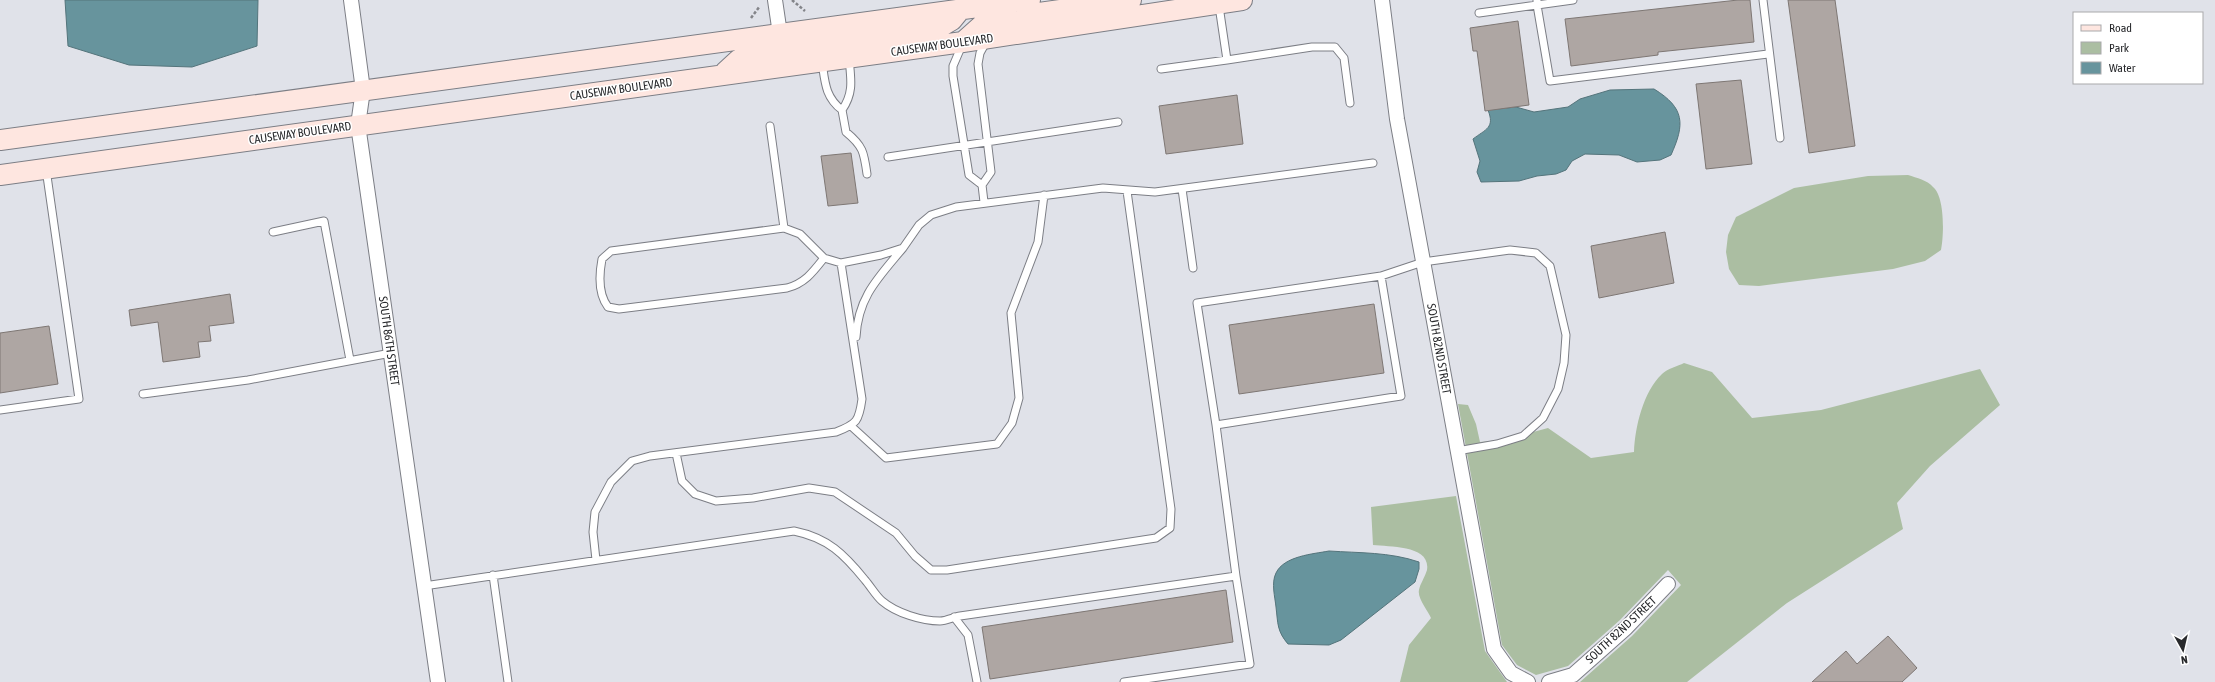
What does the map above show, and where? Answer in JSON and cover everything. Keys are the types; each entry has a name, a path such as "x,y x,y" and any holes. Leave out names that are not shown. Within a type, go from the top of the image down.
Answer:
{"main road":[{"path":"5,141 362,90 780,34 962,5 1030,0"},
{"path":"963,42 982,25 996,19 1131,0"},
{"name":"CAUSEWAY BOULEVARD","path":"0,175 963,42 1242,0"},
{"path":"722,75 738,60 774,50 940,27 952,20 962,5"}],"street":[{"name":"SOUTH 86TH STREET","path":"351,0 362,90 358,125 438,682"},
{"path":"775,0 780,34"},
{"name":"SOUTH 82ND STREET","path":"1382,0 1397,119 1494,649 1511,673 1528,682"},
{"name":"SOUTH 82ND STREET","path":"1549,682 1572,675 1626,628 1668,584"}],"lane":[{"path":"1479,13 1537,2 1573,0"},
{"path":"1763,0 1768,54 1780,138"},
{"path":"1222,2 1227,60"},
{"path":"1537,2 1550,81 1768,54"},
{"path":"984,202 982,185 991,172 978,64 980,53 988,38"},
{"path":"963,42 953,66 953,76 969,175 982,185"},
{"path":"1161,69 1312,47 1335,47 1344,58 1350,104"},
{"path":"842,110 849,100 852,91 849,58"},
{"path":"822,61 828,95 833,103 842,110 846,132 857,141 863,150 867,174"},
{"path":"888,157 1118,122"},
{"path":"770,126 784,228"},
{"path":"855,351 856,321 862,301 919,225 931,215 956,207 1044,194 1103,188 1155,192 1373,163"},
{"path":"0,410 79,399 46,169"},
{"path":"1182,189 1193,268"},
{"path":"676,453 682,481 696,494 716,501 753,498 809,488 835,492 896,534 915,556 931,570 947,570 1156,538 1170,528 1171,509 1127,191"},
{"path":"851,426 886,458 997,444 1012,423 1019,398 1011,313 1038,242 1044,194"},
{"path":"273,232 324,221 350,360"},
{"path":"824,258 807,279 787,288 619,309 608,307 602,299 600,265 602,259 611,252 784,228 800,234 824,258 841,263 881,255 903,248"},
{"path":"1124,682 1250,664 1197,303 1381,276 1423,262 1510,250 1536,253 1550,266 1566,335 1564,364 1558,389 1543,418 1523,436 1497,444 1457,451"},
{"path":"596,560 593,532 595,512 611,482 632,461 650,456 836,432 851,426 859,417 862,399 841,263"},
{"path":"1216,425 1401,396 1381,276"},
{"path":"143,394 248,380 391,352"},
{"path":"424,586 794,531 819,538 836,548 857,570 882,601 891,607 912,616 940,621 954,617 1236,576"},
{"path":"493,576 508,682"},
{"path":"954,617 968,635 976,682"}],"green space":[{"path":"1908,175 1931,185 1937,192 1942,207 1943,235 1941,250 1925,261 1893,269 1759,286 1739,285 1729,269 1726,252 1728,235 1736,217 1794,188 1868,176"},
{"path":"1684,363 1712,372 1752,418 1821,410 1980,369 2000,405 1930,466 1897,503 1903,529 1787,603 1687,682 1580,682 1632,636 1681,585 1668,570 1620,620 1568,666 1536,675 1517,665 1502,645 1458,404 1468,405 1476,424 1480,442 1503,440 1548,428 1591,458 1634,452 1636,432 1641,410 1655,381 1664,372"},
{"path":"1456,496 1485,651 1507,682 1400,682 1409,645 1431,618 1421,601 1419,593 1427,570 1427,562 1423,556 1408,549 1373,545 1371,507"}],"water":[{"path":"65,0 258,0 257,46 192,67 129,65 68,46"},
{"path":"1654,89 1672,103 1677,110 1680,126 1679,134 1671,155 1660,160 1637,162 1619,155 1585,154 1572,161 1566,170 1556,174 1537,176 1519,181 1481,182 1477,172 1480,161 1473,139 1488,128 1490,124 1490,116 1488,110 1516,107 1534,112 1568,107 1580,99 1610,90"},
{"path":"1329,551 1397,556 1419,562 1419,569 1415,582 1341,640 1329,645 1288,644 1280,631 1278,623 1274,594 1276,573 1280,567 1292,559"}],"building":[{"path":"1738,0 1750,0 1754,42 1658,52 1658,55 1571,66 1565,19"},
{"path":"1788,0 1835,0 1855,146 1809,153"},
{"path":"1518,21 1529,105 1485,111 1477,51 1473,51 1470,28"},
{"path":"1741,80 1752,164 1706,169 1696,84"},
{"path":"1237,95 1243,144 1166,154 1159,106"},
{"path":"851,153 858,203 828,206 821,156"},
{"path":"1665,232 1674,283 1599,298 1591,246"},
{"path":"230,294 234,323 209,326 211,341 198,342 200,357 163,362 158,322 131,326 129,310"},
{"path":"1374,304 1384,373 1239,394 1229,325"},
{"path":"49,326 58,384 0,393 0,333"},
{"path":"1226,590 1233,642 990,679 982,627"},
{"path":"1888,636 1917,668 1902,682 1812,682 1846,651 1857,664"}]}
